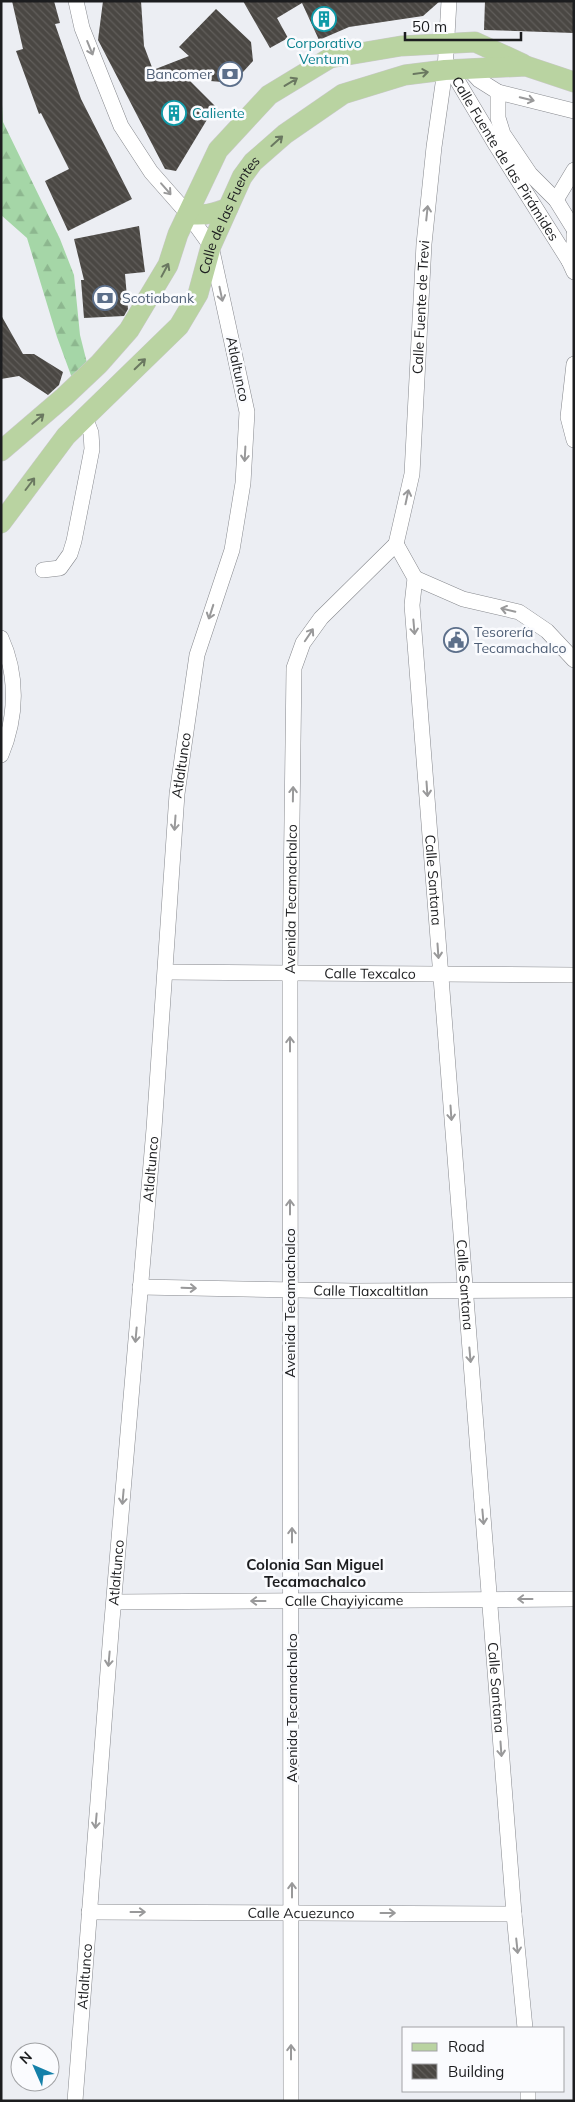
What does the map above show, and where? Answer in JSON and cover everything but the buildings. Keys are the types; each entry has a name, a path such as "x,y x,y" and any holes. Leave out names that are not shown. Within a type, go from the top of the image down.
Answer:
{"main road":[{"name":"Calle de las Fuentes","path":"1,451 99,364 129,330 168,265 178,234 218,150 270,95 330,58 401,46 475,42 526,66 574,82"},
{"name":"Calle de las Fuentes","path":"1,523 66,436 179,326 198,294 211,246 242,177 253,162 285,134 343,94 405,75 526,66"},
{"path":"188,214 202,216 215,214 228,208"}],"street":[{"path":"76,1 82,28 120,126 151,172 188,214 211,246"},
{"name":"Calle Fuente de Trevi","path":"396,544 412,474 424,244 434,146 455,70 447,44 449,1"},
{"path":"455,70 479,80 498,92 574,111"},
{"name":"Calle Fuente de las Pirámides","path":"455,70 494,142 571,266"},
{"path":"498,92 498,118 503,134 530,174 556,200 574,229"},
{"path":"556,200 574,170"},
{"path":"571,266 574,234"},
{"name":"Atlaltunco","path":"75,2101 166,972 177,794 197,655 232,550 243,482 245,456 247,412 211,246"},
{"path":"574,364 568,417 574,440"},
{"path":"43,570 60,568 70,554 74,541 92,448 91,433 85,417"},
{"path":"396,544 416,578 463,600 519,612 547,631 574,660"},
{"name":"Avenida Tecamachalco","path":"291,2101 290,973 294,668 303,643 320,618 396,544"},
{"name":"Calle Santana","path":"416,578 412,604 514,1914 525,2027"},
{"path":"1,638 11,661 15,686 12,720 1,755"},
{"name":"Calle Texcalco","path":"166,972 574,975"},
{"name":"Calle Tlaxcaltitlan","path":"140,1286 354,1291 574,1290"},
{"name":"Calle Chayiyicame","path":"115,1602 574,1599"},
{"name":"Calle Acuezunco","path":"89,1912 514,1914"}],"green space":[{"path":"1,87 3,122 60,239 74,275 80,335 88,367 72,378 57,337 27,238 1,215"}],"place":[{"name":"Corporativo Ventum","path":"324,19"},
{"name":"Bancomer","path":"230,74"},
{"name":"Caliente","path":"174,113"},
{"name":"Scotiabank","path":"105,298"},
{"name":"Tesorería Tecamachalco","path":"456,640"}],"district":[{"name":"Colonia San Miguel Tecamachalco","path":"315,1572"}]}
